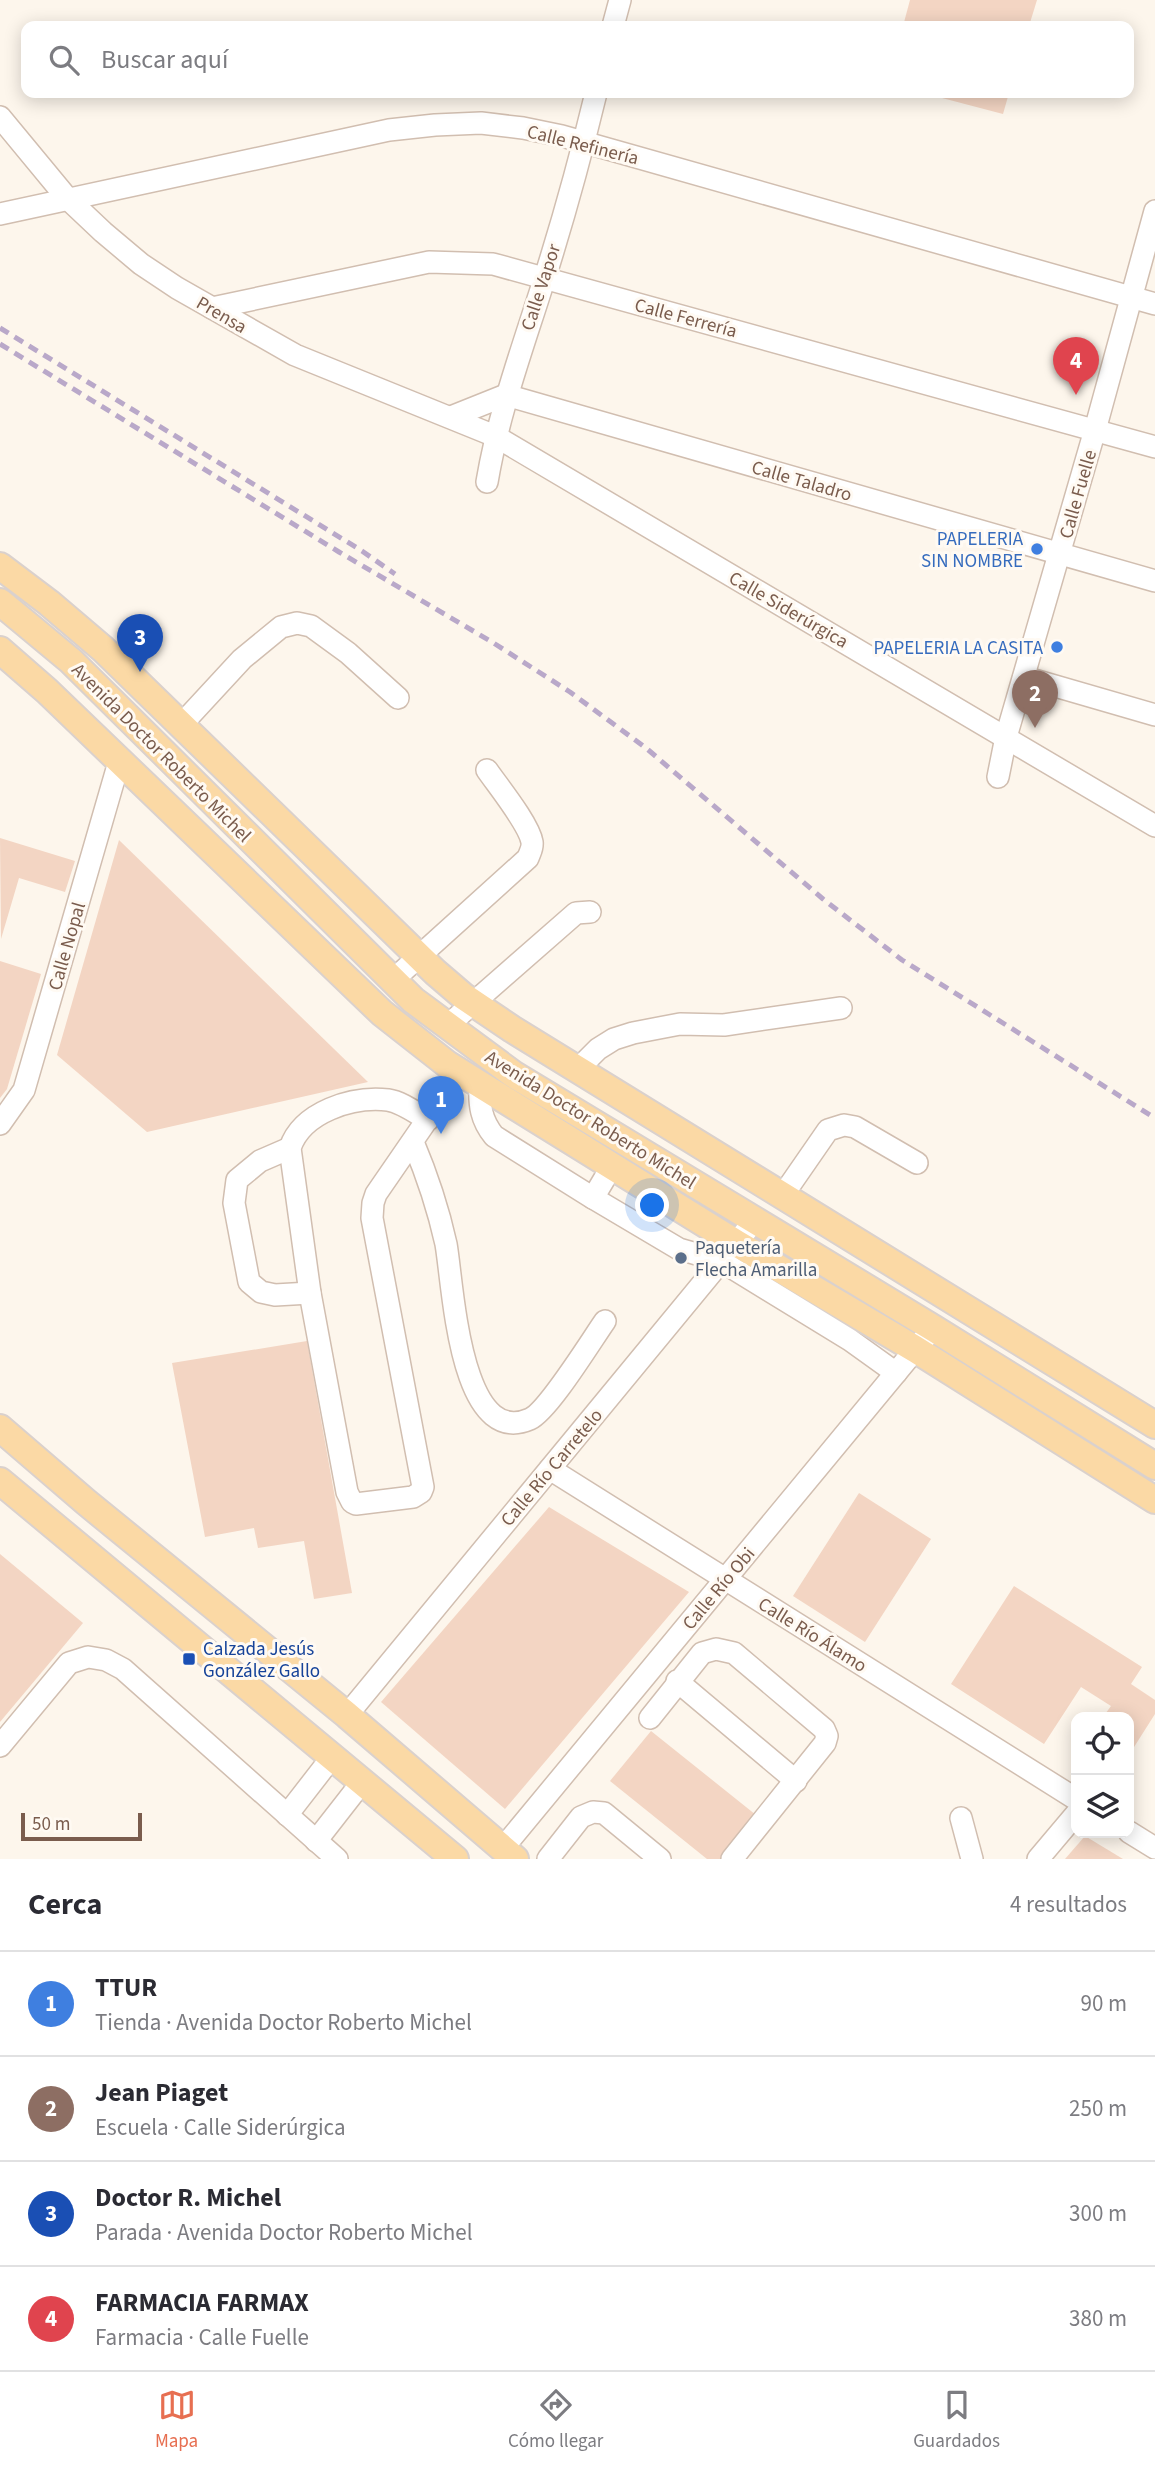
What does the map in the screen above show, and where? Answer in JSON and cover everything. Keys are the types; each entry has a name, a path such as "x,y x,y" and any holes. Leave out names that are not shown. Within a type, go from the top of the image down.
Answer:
{"main road":[{"name":"Avenida Doctor Roberto Michel","path":"0,566 94,641 418,956 473,1003 1155,1425"},
{"name":"Avenida Doctor Roberto Michel","path":"0,602 71,661 412,1000 513,1074 1155,1466"},
{"name":"Avenida Doctor Roberto Michel","path":"0,650 47,691 382,1013 437,1056 612,1166 729,1252 915,1349 1155,1500"},
{"path":"0,1428 86,1502 347,1714 509,1854"},
{"path":"0,1481 452,1857"},
{"path":"432,1787 452,1857"}],"street":[{"path":"614,21 620,0"},
{"name":"Calle Vapor","path":"487,482 506,395 545,277 595,98"},
{"name":"Prensa","path":"0,117 67,198 141,264 295,355 495,436"},
{"name":"Calle Refinería","path":"0,214 389,130 458,124 502,125 584,142 1155,304"},
{"name":"Calle Fuelle","path":"998,777 1006,737 1155,211"},
{"name":"Calle Ferrería","path":"212,308 429,262 493,264 1155,447"},
{"path":"451,417 506,395"},
{"name":"Calle Taladro","path":"506,395 1155,581"},
{"name":"Calle Siderúrgica","path":"495,436 1155,826"},
{"path":"181,725 242,659 281,627 297,623 311,626 348,653 398,698"},
{"path":"1024,677 1155,715"},
{"name":"Calle Nopal","path":"0,1124 24,1090 119,762"},
{"path":"393,980 527,858 532,848 527,828 487,770"},
{"path":"447,1026 576,914 590,912"},
{"path":"578,1069 598,1049 614,1038 633,1033 680,1024 724,1024 841,1008"},
{"path":"428,1120 388,1100 350,1104 320,1114 300,1127 290,1148 310,1293 349,1498 356,1504 417,1495 421,1492 423,1483 372,1218 373,1203 376,1194 428,1120 470,1078 486,1126 495,1136 679,1249 729,1252 896,1373"},
{"path":"783,1195 828,1130 844,1125 855,1127 917,1163"},
{"path":"413,1142 437,1202 465,1368 480,1402 498,1418 515,1423 532,1419 545,1406 605,1321"},
{"path":"290,1148 260,1161 237,1180 233,1203 249,1282 261,1292 275,1295 310,1293"},
{"path":"593,1198 612,1166"},
{"name":"Calle Río Carretelo","path":"347,1714 755,1220"},
{"name":"Calle Río Obi","path":"509,1854 726,1579 933,1328"},
{"name":"Calle Río Álamo","path":"550,1469 1071,1796"},
{"path":"650,1718 702,1653 716,1649 734,1653 824,1729 827,1736 825,1743 732,1859"},
{"path":"0,1746 69,1663 88,1657 106,1660 123,1669 337,1859"},
{"path":"677,1681 796,1782"},
{"path":"287,1815 332,1758"},
{"path":"316,1841 362,1782"},
{"path":"548,1859 581,1817 593,1812 604,1813 660,1859"},
{"path":"961,1818 972,1859"},
{"path":"1038,1859 1071,1820"},
{"path":"1134,1835 1155,1848"}],"building":[{"path":"910,0 1037,0 1031,21 904,21"},
{"path":"942,98 1008,98 1003,114"},
{"path":"0,838 75,861 65,892 19,878 1,939"},
{"path":"119,840 368,1082 147,1132 57,1055"},
{"path":"0,961 41,974 7,1089 0,1098"},
{"path":"307,1341 352,1593 314,1599 304,1541 258,1548 254,1528 205,1537 172,1363"},
{"path":"859,1493 931,1539 865,1642 793,1596"},
{"path":"549,1507 689,1592 505,1809 381,1702"},
{"path":"0,1554 83,1623 0,1722"},
{"path":"1014,1586 1142,1667 1131,1684 1155,1700 1155,1714 1134,1747 1134,1712 1107,1712 1111,1706 1081,1687 1044,1744 951,1684"},
{"path":"651,1731 756,1815 720,1859 707,1859 610,1781"},
{"path":"1083,1838 1088,1838 1123,1859 1065,1859"}],"railway":[{"path":"0,328 395,574"},
{"path":"0,344 570,692 646,748 823,899 902,960 1155,1118"}],"place":[{"name":"FARMACIA FARMAX","path":"1076,395"},
{"name":"PAPELERIA SIN NOMBRE","path":"1037,549"},
{"name":"PAPELERIA LA CASITA","path":"1057,647"},
{"name":"Doctor R. Michel","path":"140,672"},
{"name":"Jean Piaget","path":"1035,728"},
{"name":"TTUR","path":"441,1134"},
{"name":"Paquetería Flecha Amarilla","path":"681,1258"},
{"name":"Calzada Jesús González Gallo","path":"189,1659"}]}
